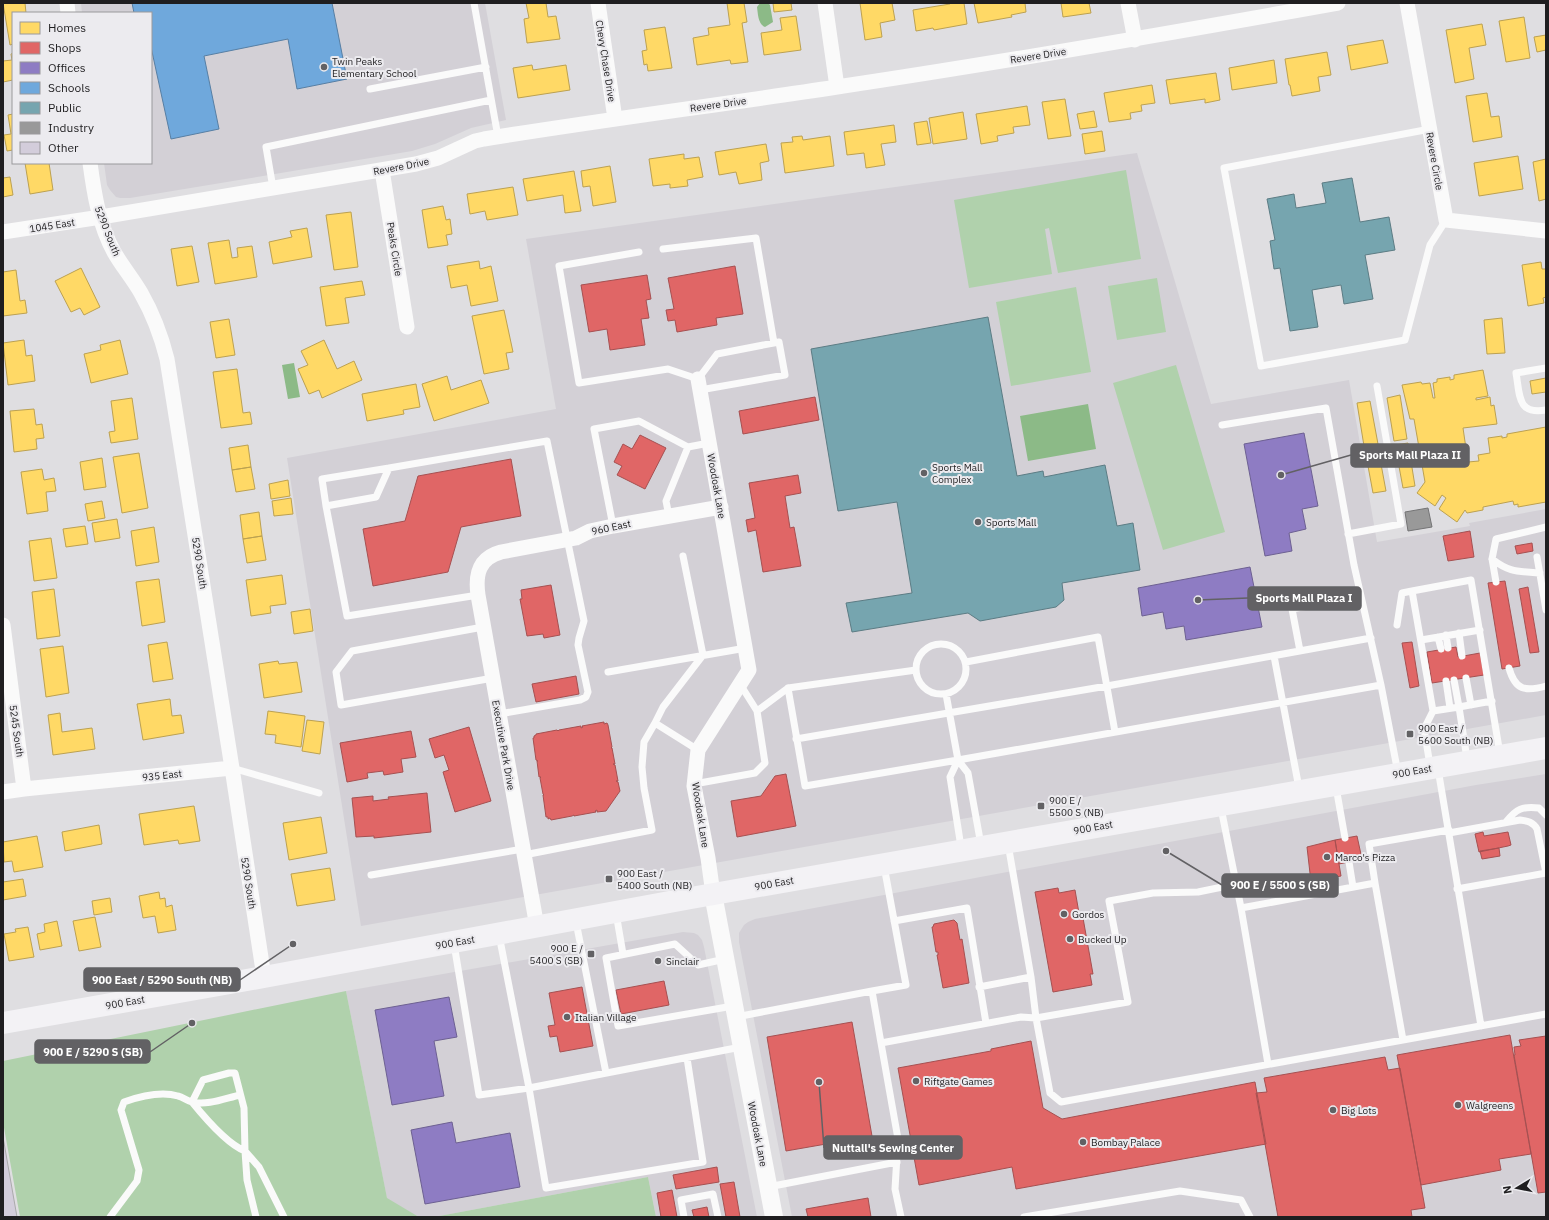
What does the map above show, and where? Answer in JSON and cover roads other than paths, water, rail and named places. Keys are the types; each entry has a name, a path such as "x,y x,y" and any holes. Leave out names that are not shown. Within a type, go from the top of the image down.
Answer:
{"main road":[{"name":"900 East","path":"3,1023 971,848 1546,748"}],"street":[{"name":"Chevy Chase Drive","path":"598,3 615,119"},
{"path":"825,3 836,87"},
{"path":"1128,3 1134,40"},
{"name":"Revere Drive","path":"100,218 382,170 426,161 475,142 498,137 836,87 1134,40 1338,3"},
{"name":"Revere Circle","path":"1407,3 1446,220"},
{"name":"5290 South","path":"90,164 94,197 100,218 114,251 151,312 158,327 167,359 264,977"},
{"name":"Peaks Circle","path":"382,170 407,327"},
{"name":"1045 East","path":"3,232 100,218"},
{"path":"1446,220 1546,231"},
{"name":"Woodoak Lane","path":"699,384 750,670 698,750 694,784 734,1011 774,1217"},
{"name":"960 East","path":"482,564 495,554 576,538 590,531 721,507"},
{"name":"Executive Park Drive","path":"482,564 476,579 478,595 537,927"},
{"name":"5245 South","path":"3,626 24,788"},
{"name":"935 East","path":"3,792 24,788 232,768"}],"lane":[{"path":"474,3 498,137"},
{"path":"370,89 486,67"},
{"path":"273,188 266,147 492,100"},
{"path":"1430,129 1224,168 1261,366 1405,340 1430,245 1446,220"},
{"path":"663,249 756,238 774,343"},
{"path":"639,252 559,266 579,383 668,369 699,384 785,375 778,342 717,354 699,384"},
{"path":"1546,368 1516,373 1521,401 1525,407 1533,411 1546,410"},
{"path":"1348,534 1401,524 1377,386"},
{"path":"1222,425 1326,408 1348,534 1381,685 1398,774"},
{"path":"612,526 594,429 639,421 688,447 710,444"},
{"path":"478,595 348,616 322,479 547,441 566,540 584,621 578,645 588,692 586,697 580,700 499,714"},
{"path":"669,516 666,501 688,447"},
{"path":"326,506 376,497 389,468"},
{"path":"1496,582 1492,559 1496,539 1546,527"},
{"path":"371,875 524,852 652,830 644,788 642,767 644,742 663,707 703,655 683,556"},
{"path":"1537,556 1546,610"},
{"path":"1492,559 1502,567 1513,571 1540,573"},
{"path":"1397,625 1402,593 1471,580 1500,756"},
{"path":"1412,591 1433,711 1424,729 1449,831 1481,1026"},
{"path":"1300,651 1292,608 1361,596"},
{"path":"483,627 352,651 336,672 341,705 493,678"},
{"path":"1421,640 1480,630"},
{"path":"1459,633 1462,656"},
{"path":"1438,637 1444,648 1446,636"},
{"path":"966,662 1098,637 1115,732"},
{"path":"796,739 950,714 1371,638"},
{"path":"941,644 950,646 957,650 966,662 966,673 963,681 958,688 946,694 935,694 927,690 917,678 916,670 917,662 921,655 926,649 933,645 941,644"},
{"path":"608,672 746,648"},
{"path":"1274,656 1299,790"},
{"path":"1510,668 1512,679 1518,686 1526,689 1546,686"},
{"path":"757,711 788,688 916,670"},
{"path":"1466,678 1471,705"},
{"path":"1454,680 1468,762"},
{"path":"1446,681 1450,708"},
{"path":"694,784 755,773 765,763 757,711 740,684"},
{"path":"788,688 805,786 1381,685"},
{"path":"946,694 958,760 968,774 971,848"},
{"path":"1433,711 1492,701"},
{"path":"655,723 698,750"},
{"path":"958,760 950,777 971,848"},
{"name":"935 East","path":"232,768 319,793"},
{"path":"1335,785 1345,838"},
{"path":"1221,805 1237,884 1268,1064"},
{"path":"1506,822 1513,813 1525,808 1539,808 1546,815"},
{"path":"1402,1040 1369,844 1520,820 1529,821 1534,824 1539,836 1546,873 1458,889"},
{"path":"1008,842 1031,977 1036,1018 1050,1093 1060,1102 1546,1014"},
{"path":"1349,862 1353,887"},
{"path":"725,959 698,965 675,944 606,958 618,1026 872,992 906,985 884,864"},
{"path":"1241,908 1376,883"},
{"path":"881,1043 1021,1017 1036,1018 1128,1002 1109,901 1153,893 1198,892 1237,884"},
{"path":"894,921 967,908 986,1023"},
{"path":"616,912 623,954"},
{"path":"576,919 606,1073"},
{"path":"498,934 529,1088 546,1188 703,1162 687,1058"},
{"path":"453,942 479,1095 529,1088 741,1047"},
{"path":"979,987 1031,977"},
{"path":"872,992 898,1139 895,1189 901,1217"},
{"path":"192,1102 203,1080 229,1073 235,1073 244,1108 247,1180 256,1217"},
{"path":"110,1217 137,1181 139,1170 121,1110 124,1102 137,1097 163,1093 178,1096 192,1102 205,1102 240,1095"},
{"path":"192,1102 202,1115 236,1148 245,1151 259,1167 284,1217"},
{"path":"768,1187 896,1162"},
{"path":"1024,1217 1180,1191 1241,1200 1250,1217"},
{"path":"684,1217 681,1200 713,1194 718,1217"}],"place":[{"name":"Twin Peaks Elementary School","path":"324,67"},
{"name":"Sports Mall Complex","path":"924,473"},
{"name":"Sports Mall Plaza II","path":"1281,475"},
{"name":"Sports Mall","path":"978,522"},
{"name":"Sports Mall Plaza I","path":"1198,600"},
{"name":"900 East / 5600 South (NB)","path":"1410,734"},
{"name":"900 E / 5500 S (NB)","path":"1041,806"},
{"name":"900 E / 5500 S (SB)","path":"1166,851"},
{"name":"Marco's Pizza","path":"1327,857"},
{"name":"900 East / 5400 South (NB)","path":"609,879"},
{"name":"Gordos","path":"1064,914"},
{"name":"Bucked Up","path":"1070,939"},
{"name":"900 East / 5290 South (NB)","path":"293,944"},
{"name":"900 E / 5400 S (SB)","path":"591,954"},
{"name":"Sinclair","path":"658,961"},
{"name":"Italian Village","path":"567,1017"},
{"name":"900 E / 5290 S (SB)","path":"192,1023"},
{"name":"Riftgate Games","path":"916,1081"},
{"name":"Nuttall's Sewing Center","path":"819,1082"},
{"name":"Walgreens","path":"1458,1105"},
{"name":"Big Lots","path":"1333,1110"},
{"name":"Bombay Palace","path":"1083,1142"}]}
